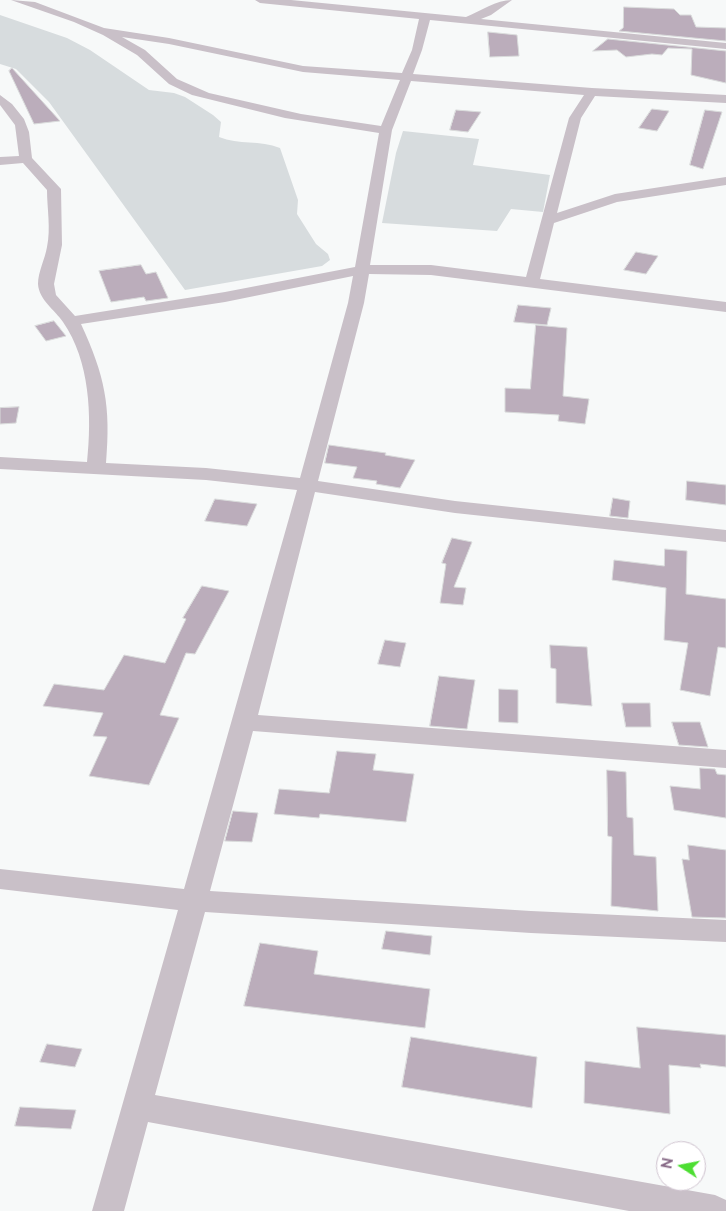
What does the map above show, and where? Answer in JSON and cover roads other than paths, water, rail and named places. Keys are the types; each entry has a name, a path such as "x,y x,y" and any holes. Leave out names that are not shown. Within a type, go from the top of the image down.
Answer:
{"street":[{"path":"16,0 83,22 136,49 177,85 194,91 309,121 386,130"},
{"path":"260,0 726,46"},
{"path":"378,0 390,14"},
{"path":"468,20 487,13 507,0"},
{"path":"108,1211 244,722 356,303 386,130 417,50 425,17"},
{"path":"98,30 169,41 304,70 592,92 726,99"},
{"path":"532,282 576,118 592,92"},
{"path":"0,99 17,114 22,126 26,159 54,189 55,245 46,284 49,296 71,321 88,360 98,398 100,438 96,468"},
{"path":"0,161 26,159"},
{"path":"548,221 615,198 726,181"},
{"path":"71,321 225,297 362,270 388,268 432,270 726,307"},
{"path":"0,463 206,474 307,485 455,507 726,536"},
{"path":"244,722 726,759"},
{"path":"0,879 194,901 726,932"},
{"path":"138,1106 715,1211"}]}
